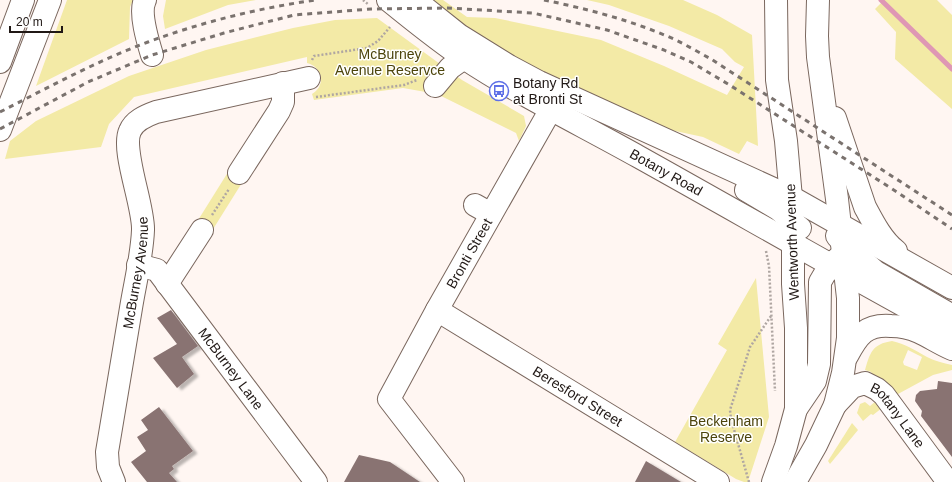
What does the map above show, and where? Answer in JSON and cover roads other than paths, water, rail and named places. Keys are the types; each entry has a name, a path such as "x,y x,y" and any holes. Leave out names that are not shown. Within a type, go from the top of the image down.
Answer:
{"main road":[{"path":"0,62 23,0"},
{"path":"0,130 50,0"},
{"path":"41,26 54,0"},
{"path":"145,0 143,4 144,18 152,55"},
{"name":"Botany Road","path":"388,0 464,58 506,84 638,156 793,245 842,252 896,256 952,288"},
{"name":"Botany Road","path":"415,0 459,35 509,66 539,82 791,197 819,213 842,252 952,332"},
{"path":"795,482 816,445 835,404 845,360 848,328 848,298 820,76 817,36 818,0"},
{"name":"Wentworth Avenue","path":"773,482 786,446 796,409 797,361 793,284 793,221 786,141 777,80 777,4"},
{"path":"428,82 464,58"},
{"path":"820,76 861,196 870,217 891,248 918,268"},
{"name":"McBurney Avenue","path":"114,482 108,467 106,452 143,229 140,206 129,155 128,139 130,132 134,124 144,116 156,112 309,78"},
{"path":"239,173 279,111 283,102 283,83"},
{"name":"Bronti Street","path":"453,482 389,399 437,310 483,210 551,109"},
{"path":"786,141 806,193 819,213"},
{"path":"691,152 728,180 762,199 793,221 814,243 842,252 952,316"},
{"path":"167,284 202,230"},
{"path":"796,409 815,381 819,364 820,334 818,296 820,282 842,252 860,250 896,256"},
{"name":"McBurney Lane","path":"138,265 157,270 316,482"},
{"name":"Beresford Street","path":"437,310 718,482"},
{"path":"845,360 854,343 861,334 870,328 882,325 910,328 952,349"},
{"name":"Botany Lane","path":"835,404 852,387 866,383 877,389 884,395 948,482"}],"waterway":[{"path":"881,0 952,69"}],"railway":[{"path":"0,112 92,66 148,42 231,16 316,0"},
{"path":"544,0 577,7 627,21 676,40 711,59 952,215"},
{"path":"0,129 88,82 152,55 224,33 294,15 371,9 447,8 533,13 607,30 664,50 691,62 897,192 952,229"}],"place":[{"name":"Botany Rd at Bronti St","path":"499,91"}],"park label":[{"name":"McBurney Avenue Reservce","path":"390,62"},
{"name":"Beckenham Reserve","path":"726,430"}]}
